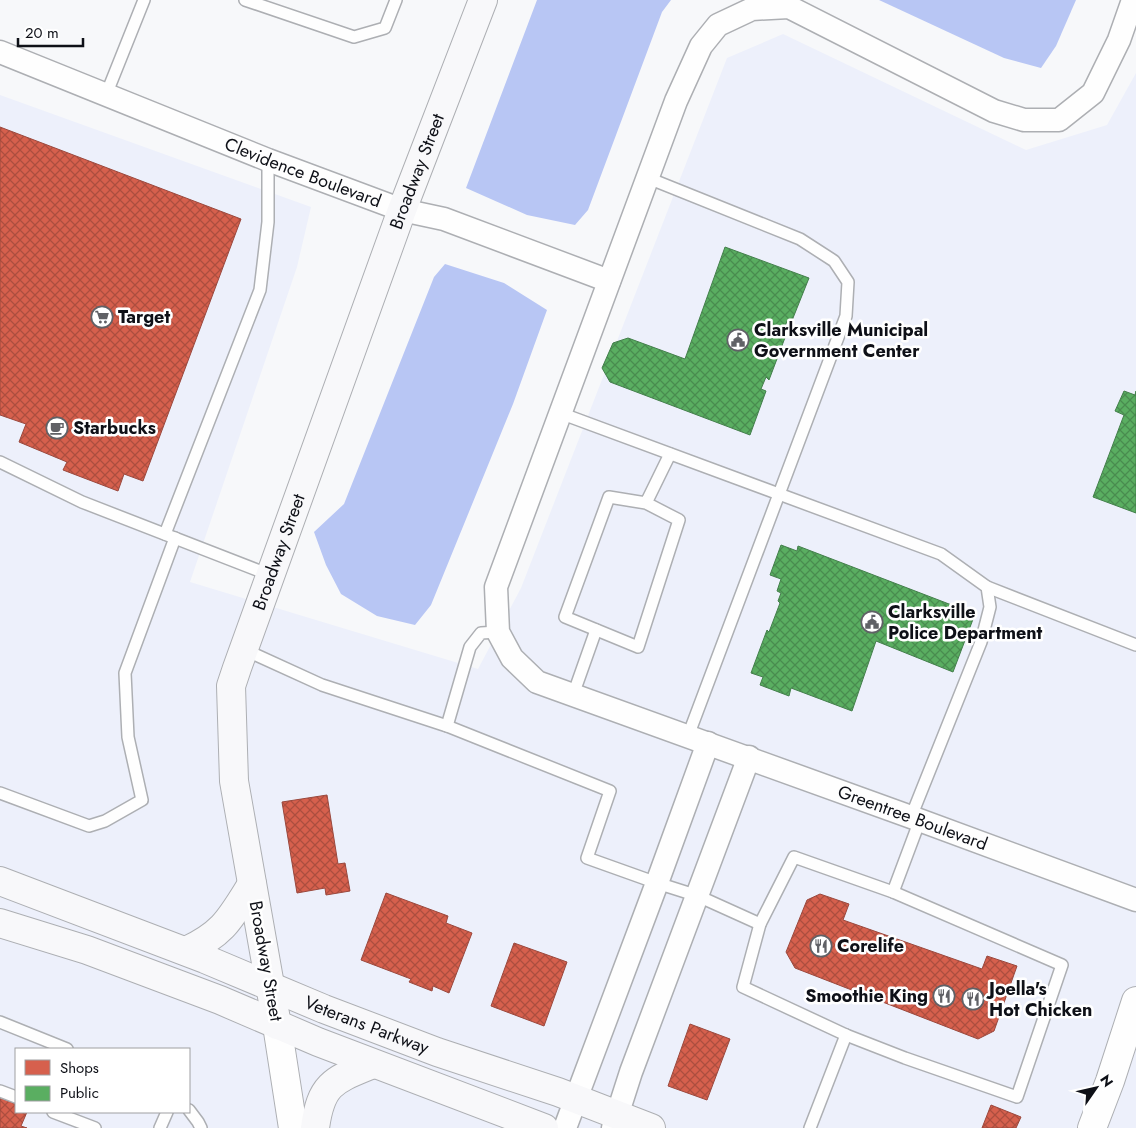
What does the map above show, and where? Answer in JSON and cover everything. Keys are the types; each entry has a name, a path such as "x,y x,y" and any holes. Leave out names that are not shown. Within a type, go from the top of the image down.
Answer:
{"main road":[{"name":"Broadway Street","path":"277,1025 234,781 231,686 402,210 483,0"},
{"name":"Veterans Parkway","path":"0,881 186,952 324,1009 437,1052 577,1099 615,1122 651,1128"},
{"path":"186,952 204,943 222,929 252,884"},
{"name":"Veterans Parkway","path":"0,923 87,950 220,1000 373,1064 544,1128"},
{"path":"315,1128 322,1096 329,1086 341,1077 373,1064"}],"street":[{"path":"498,632 496,586 676,101 701,46 718,25 752,9 789,7 994,111 1024,120 1059,120 1093,93 1119,40 1133,0"},
{"name":"Clevidence Boulevard","path":"0,52 268,160 402,210 444,219 609,281"},
{"name":"Greentree Boulevard","path":"498,632 512,658 537,682 916,818 1136,900"},
{"path":"565,1128 657,884 698,739"},
{"path":"615,1122 630,1072 749,758"},
{"path":"1092,1128 1110,1081 1136,1001"},
{"name":"Broadway Street","path":"277,1025 293,1128"}],"lane":[{"path":"106,95 144,0"},
{"path":"245,0 354,37 385,28 396,0"},
{"path":"0,793 89,826 105,821 142,800 128,737 125,673 170,536 260,290 268,222 268,160"},
{"path":"648,178 800,239 834,261 848,282 846,316 779,494 698,739"},
{"path":"560,413 941,554 987,587 1136,644"},
{"path":"646,504 670,454"},
{"path":"0,462 82,502 270,576"},
{"path":"610,497 646,504 678,520 638,647 565,617 610,497"},
{"path":"893,892 916,818 981,642 990,607 987,587"},
{"path":"573,695 596,630"},
{"path":"447,726 470,647 481,633 498,632"},
{"path":"243,650 322,685 447,726 610,791 587,858 657,884 698,896 760,924"},
{"path":"794,857 893,892 1062,965 1017,1097 846,1035 743,987 760,924 794,857"},
{"path":"0,1022 65,1048"},
{"path":"810,1128 846,1035"},
{"path":"0,1091 15,1098"},
{"path":"190,1111 201,1128"},
{"path":"56,1113 95,1128"},
{"path":"160,1128 167,1113"}],"shaded area":[{"path":"783,34 1026,150 1107,125 1136,73 1136,1128 0,1128 0,95 311,207 297,267 190,582 478,669 521,588 727,58"}],"water":[{"path":"537,0 671,0 662,12 588,210 575,225 527,215 466,188"},
{"path":"879,0 1076,0 1056,46 1041,68 1004,58"},
{"path":"445,264 504,283 547,310 513,404 431,605 415,625 377,616 341,594 326,565 314,532 344,504 434,277"}],"building: Shops":[{"name":"Target","path":"0,127 241,219 143,481 124,474 118,491 63,470 67,462 19,442 26,424 0,415"},
{"path":"327,795 338,864 345,863 350,891 326,895 325,888 297,893 282,802"},
{"path":"386,893 448,916 446,923 472,933 449,993 433,986 432,991 409,982 411,979 361,960"},
{"path":"820,894 849,904 843,920 982,969 987,956 1017,966 994,1031 978,1039 795,968 786,952 807,900"},
{"path":"514,943 567,962 544,1026 491,1006"},
{"path":"690,1024 730,1039 707,1100 668,1086"},
{"path":"0,1098 15,1104 15,1113 27,1113 21,1126 27,1128 0,1128"},
{"path":"991,1105 1021,1117 1016,1128 982,1128"}],"building: Public":[{"name":"Clarksville Municipal Government Center","path":"725,247 809,278 791,323 787,321 783,332 786,335 769,380 766,377 761,389 766,391 750,435 610,382 602,368 613,343 628,338 685,359"},
{"path":"1124,391 1135,395 1136,391 1136,513 1093,497 1124,415 1115,411"},
{"name":"Clarksville Police Department","path":"781,545 797,551 798,546 975,614 953,672 876,641 852,711 791,688 789,696 760,685 763,677 751,673 767,630 769,632 780,603 778,601 781,593 777,591 781,579 770,575"}],"place":[{"name":"Target","path":"102,317"},
{"name":"Clarksville Municipal Government Center","path":"738,340"},
{"name":"Starbucks","path":"57,428"},
{"name":"Clarksville Police Department","path":"872,622"},
{"name":"Corelife","path":"821,946"},
{"name":"Smoothie King","path":"944,996"},
{"name":"Joella's Hot Chicken","path":"973,999"}]}
